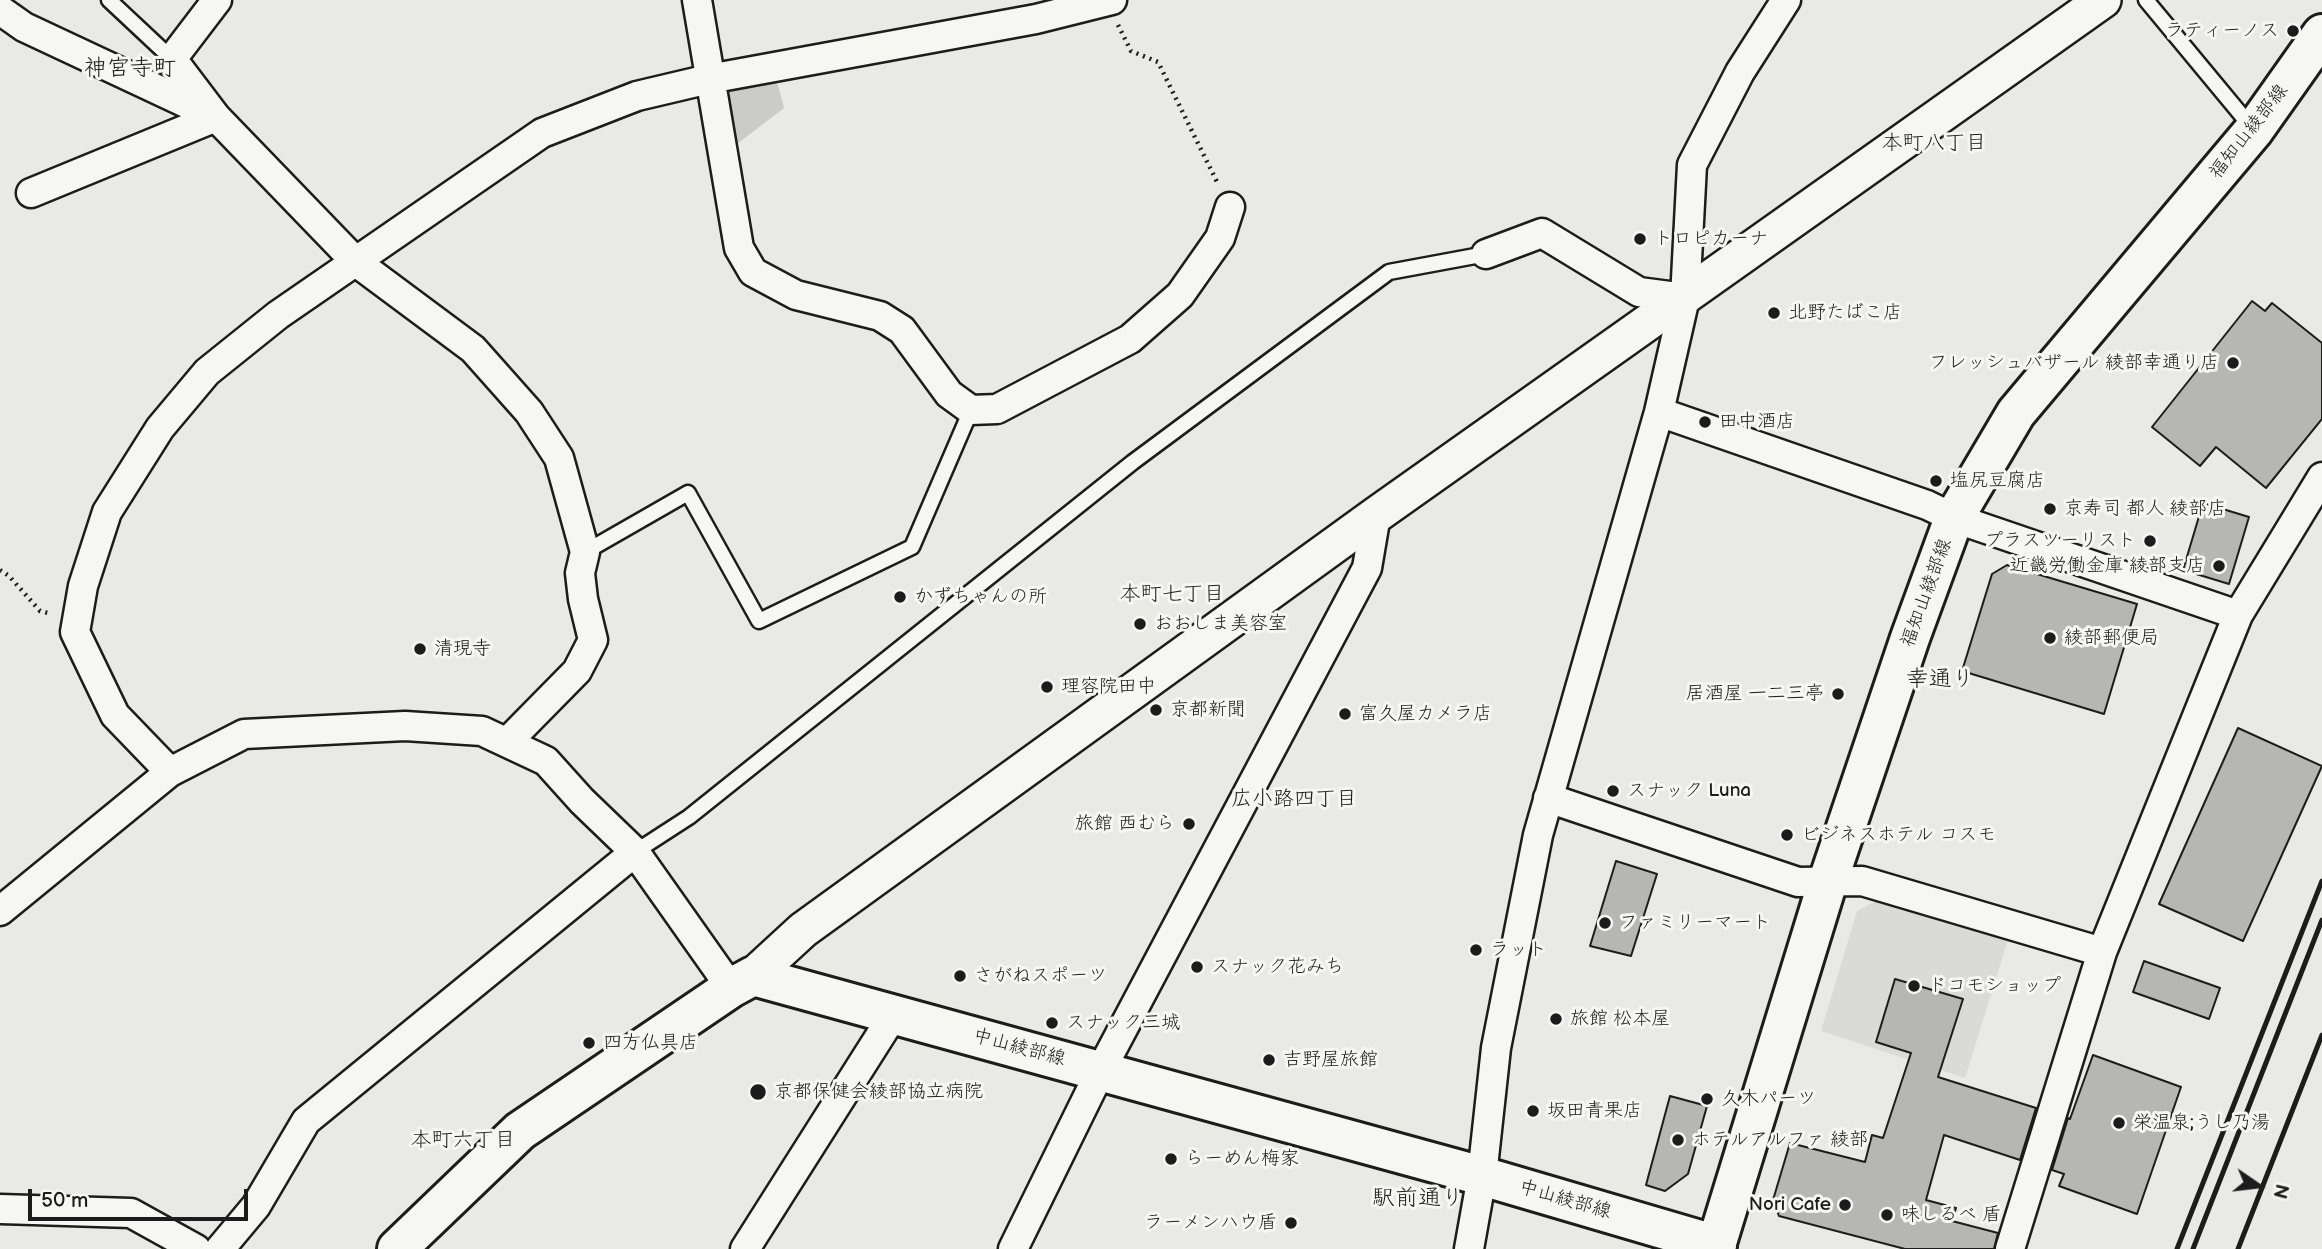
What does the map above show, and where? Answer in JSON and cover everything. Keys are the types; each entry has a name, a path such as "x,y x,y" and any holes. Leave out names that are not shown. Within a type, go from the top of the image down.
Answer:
{"main road":[{"name":"福知山綾部線","path":"1720,1248 1828,881 1910,638 1954,519 2016,414 2254,131 2322,34"},
{"name":"中山綾部線","path":"742,982 894,1014 1101,1070 1482,1176 1720,1248"},
{"path":"397,1249 520,1131 742,982"}],"street":[{"path":"217,0 172,59 216,117 356,262 473,349 529,412 559,458 584,552 580,573 593,640 577,671 514,734 509,743"},
{"path":"697,0 739,248 753,272 796,295 880,316 902,330 949,394 971,410 996,409 1130,339 1180,295 1220,238 1230,207"},
{"path":"1465,1243 1482,1176 1496,1048 1538,835 1659,412 1685,298 1692,165 1740,72 1786,0"},
{"path":"0,911 170,772 244,734 405,726 482,731 546,761 582,801 635,852 742,982 803,930 1376,515 2103,0"},
{"path":"170,772 115,715 75,632 76,620 83,586 107,512 160,428 207,372 278,316 541,133 637,96 709,79 1023,21 1109,1"},
{"path":"0,10 24,27 216,117"},
{"path":"31,193 216,117"},
{"path":"1486,254 1542,233 1639,292 1685,298"},
{"path":"1659,412 1927,505 1954,519 2238,615"},
{"path":"2010,1249 2102,952 2238,615 2322,477"},
{"path":"1013,1249 1101,1070 1367,568 1376,515"},
{"path":"1548,798 1798,883 1862,881 2102,952"},
{"path":"220,1249 256,1206 306,1121 635,852"},
{"path":"745,1249 894,1014"},
{"path":"0,1209 131,1213 196,1249"}],"lane":[{"path":"109,0 172,59"},
{"path":"2147,0 2254,131"},
{"path":"635,852 689,817 1133,462 1389,272 1486,254"},
{"path":"584,552 688,493 759,621 912,547 971,410"}],"path":[{"path":"1109,1 1131,51 1158,62 1230,207"},
{"path":"0,570 9,576 40,611 76,620"}],"shaded area":[{"path":"773,66 784,108 724,154 709,79"},
{"name":"ドコモショップ","path":"1880,899 2008,940 1965,1078 1821,1031 1857,911"}],"building":[{"path":"2252,301 2265,311 2272,303 2322,343 2322,419 2266,488 2216,447 2200,466 2152,427"},
{"path":"2203,503 2249,517 2229,584 2183,570"},
{"path":"2007,565 2137,604 2104,714 1962,671 1992,574"},
{"path":"2238,728 2322,766 2243,941 2159,904"},
{"path":"1616,861 1657,874 1631,956 1590,946"},
{"path":"2144,961 2220,988 2209,1019 2133,992"},
{"path":"1895,979 1963,999 1938,1077 2036,1108 2020,1160 1944,1135 1926,1200 1956,1208 1952,1221 1998,1233 1994,1249 1905,1249 1779,1216 1773,1200 1790,1143 1865,1162 1872,1135 1883,1138 1911,1053 1876,1042"},
{"name":"栄温泉;うし乃湯","path":"2093,1055 2181,1087 2137,1214 2059,1186 2064,1174 2052,1170 2068,1118 2070,1119"},
{"name":"ホテルアルファ 綾部","path":"1670,1096 1707,1106 1688,1174 1665,1191 1646,1185"}],"railway":[{"path":"2177,1249 2322,881"},
{"path":"2193,1249 2322,920"},
{"path":"2238,1249 2322,1035"}],"place":[{"name":"ラティーノス","path":"2293,31"},
{"name":"トロピカーナ","path":"1640,239"},
{"name":"北野たばこ店","path":"1774,313"},
{"name":"フレッシュバザール 綾部幸通り店","path":"2233,363"},
{"name":"田中酒店","path":"1705,422"},
{"name":"塩尻豆腐店","path":"1936,481"},
{"name":"京寿司 都人 綾部店","path":"2050,509"},
{"name":"プラスツーリスト","path":"2150,541"},
{"name":"近畿労働金庫 綾部支店","path":"2219,566"},
{"name":"かずちゃんの所","path":"900,597"},
{"name":"おおしま美容室","path":"1140,624"},
{"name":"綾部郵便局","path":"2050,638"},
{"name":"清現寺","path":"420,649"},
{"name":"理容院田中","path":"1047,687"},
{"name":"居酒屋 一二三亭","path":"1838,694"},
{"name":"京都新聞","path":"1156,710"},
{"name":"富久屋カメラ店","path":"1345,714"},
{"name":"スナック Luna","path":"1613,791"},
{"name":"旅館 西むら","path":"1189,824"},
{"name":"ビジネスホテル コスモ","path":"1787,835"},
{"name":"ファミリーマート","path":"1605,923"},
{"name":"ラット","path":"1476,950"},
{"name":"スナック花みち","path":"1197,967"},
{"name":"さがねスポーツ","path":"960,976"},
{"name":"ドコモショップ","path":"1914,986"},
{"name":"旅館 松本屋","path":"1556,1019"},
{"name":"スナック三城","path":"1052,1023"},
{"name":"四方仏具店","path":"589,1043"},
{"name":"吉野屋旅館","path":"1269,1060"},
{"name":"京都保健会綾部協立病院","path":"758,1092"},
{"name":"久木パーツ","path":"1707,1099"},
{"name":"坂田青果店","path":"1533,1111"},
{"name":"栄温泉;うし乃湯","path":"2119,1123"},
{"name":"ホテルアルファ 綾部","path":"1678,1140"},
{"name":"らーめん梅家","path":"1171,1159"},
{"name":"Nori Cafe","path":"1845,1205"},
{"name":"味しるべ 盾","path":"1887,1215"},
{"name":"ラーメンハウ盾","path":"1291,1223"}],"district":[{"name":"神宮寺町","path":"130,69"},
{"name":"本町八丁目","path":"1934,144"},
{"name":"本町七丁目","path":"1172,595"},
{"name":"幸通り","path":"1940,680"},
{"name":"広小路四丁目","path":"1294,800"},
{"name":"本町六丁目","path":"463,1141"},
{"name":"駅前通り","path":"1418,1199"}]}
